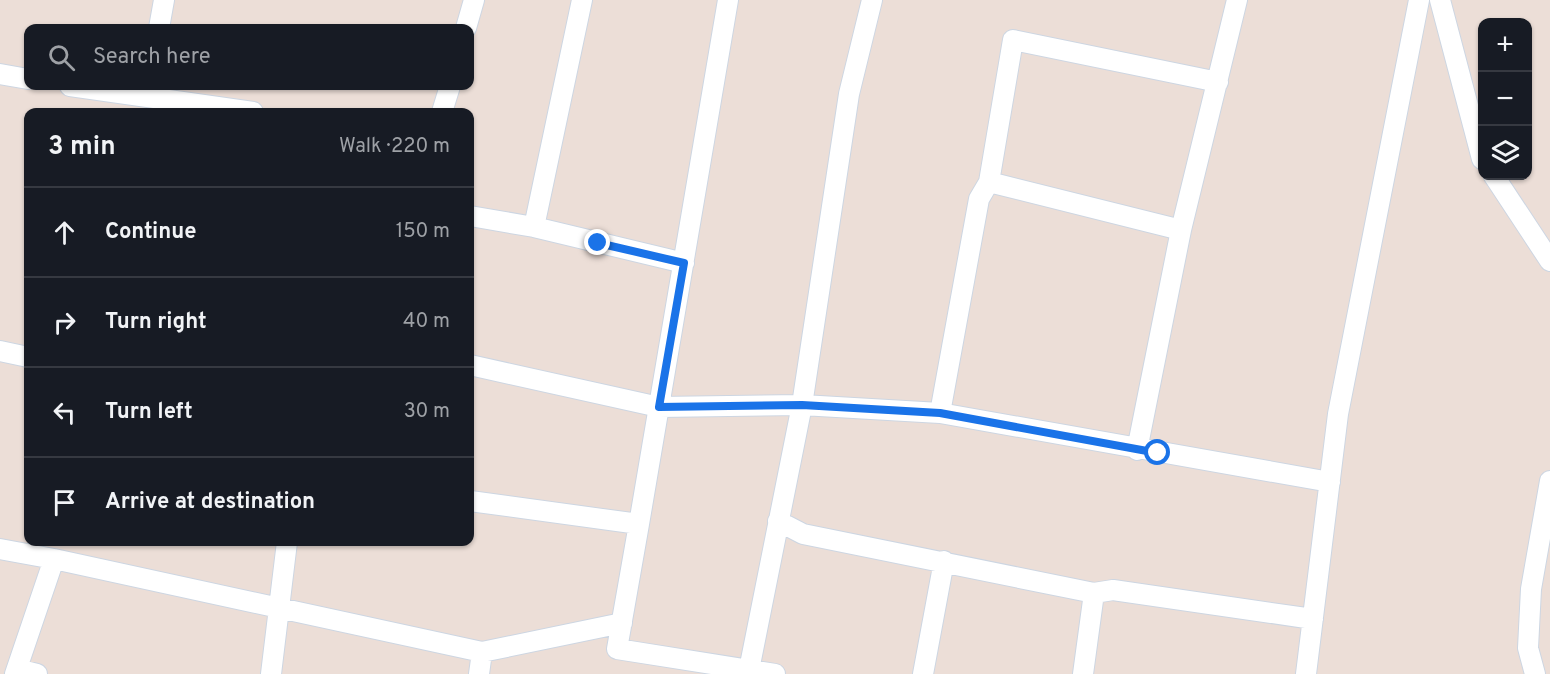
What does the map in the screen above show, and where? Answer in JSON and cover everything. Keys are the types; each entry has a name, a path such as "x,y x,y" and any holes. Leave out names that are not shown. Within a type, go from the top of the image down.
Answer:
{"street":[{"path":"160,24 164,0"},
{"path":"467,24 474,0"},
{"path":"534,227 582,0"},
{"path":"728,0 617,649 774,674"},
{"path":"749,670 802,405 849,94 872,0"},
{"path":"1137,450 1181,230 1237,0"},
{"path":"1306,674 1338,414 1419,0"},
{"path":"1440,0 1478,144"},
{"path":"940,413 979,199 989,182 1013,40 1218,82"},
{"path":"0,74 24,78"},
{"path":"122,90 148,92 231,108"},
{"path":"443,108 449,90"},
{"path":"1497,180 1550,261"},
{"path":"989,182 1181,230"},
{"path":"474,217 534,227 684,263"},
{"path":"0,351 24,356"},
{"path":"474,366 659,407 802,405 940,413 1137,450 1330,482"},
{"path":"1535,674 1528,648 1531,589 1550,481"},
{"path":"474,502 639,524"},
{"path":"778,521 803,534 1094,593 1113,590 1313,620"},
{"path":"271,674 287,546"},
{"path":"0,549 482,652 622,623"},
{"path":"37,674 16,671 54,559"},
{"path":"923,674 944,561"},
{"path":"1083,674 1094,593"},
{"path":"479,674 482,652"}],"route":[{"path":"598,243 684,263 659,407 802,405 940,413 1158,453"}]}
